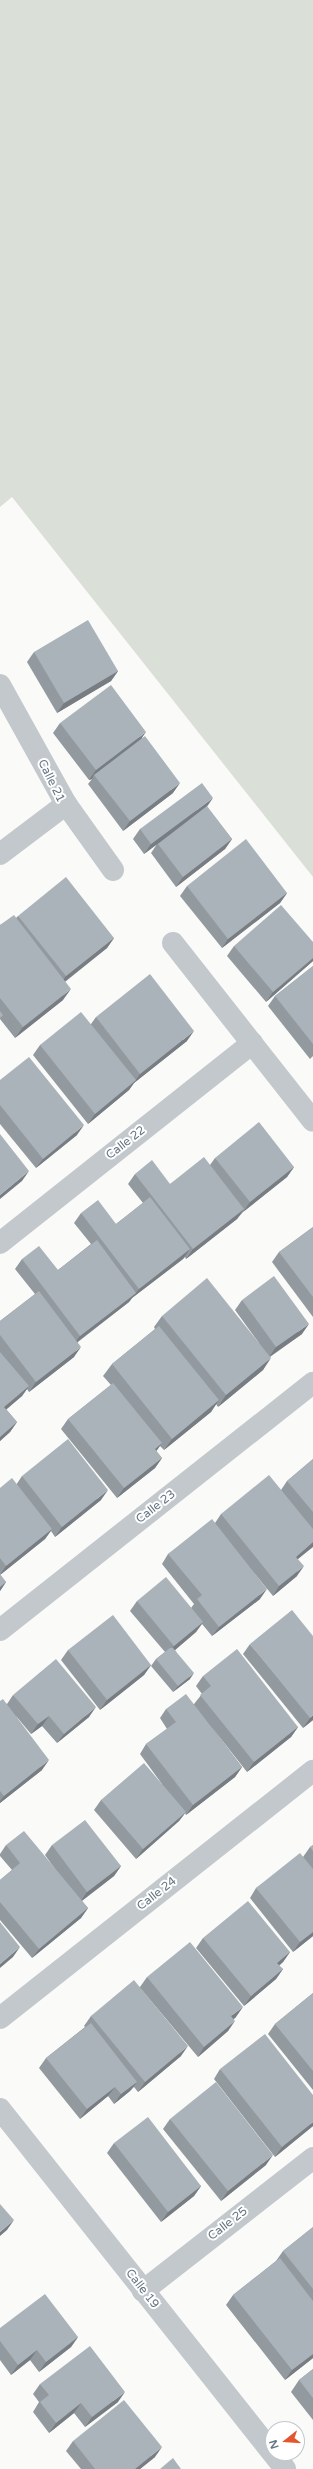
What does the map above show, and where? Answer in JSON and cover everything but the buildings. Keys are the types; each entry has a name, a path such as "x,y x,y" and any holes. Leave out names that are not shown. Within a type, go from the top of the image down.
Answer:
{"street":[{"name":"Calle 21","path":"0,686 66,804 0,854"},
{"path":"66,804 113,870"},
{"path":"172,943 313,1121"},
{"name":"Calle 22","path":"0,1243 252,1043"},
{"name":"Calle 23","path":"0,1630 313,1383"},
{"name":"Calle 24","path":"0,2018 313,1771"},
{"name":"Calle 19","path":"0,2109 285,2469"},
{"name":"Calle 25","path":"143,2291 313,2158"}],"shaded area":[{"path":"0,0 313,0 313,877 12,497 0,507"}]}
